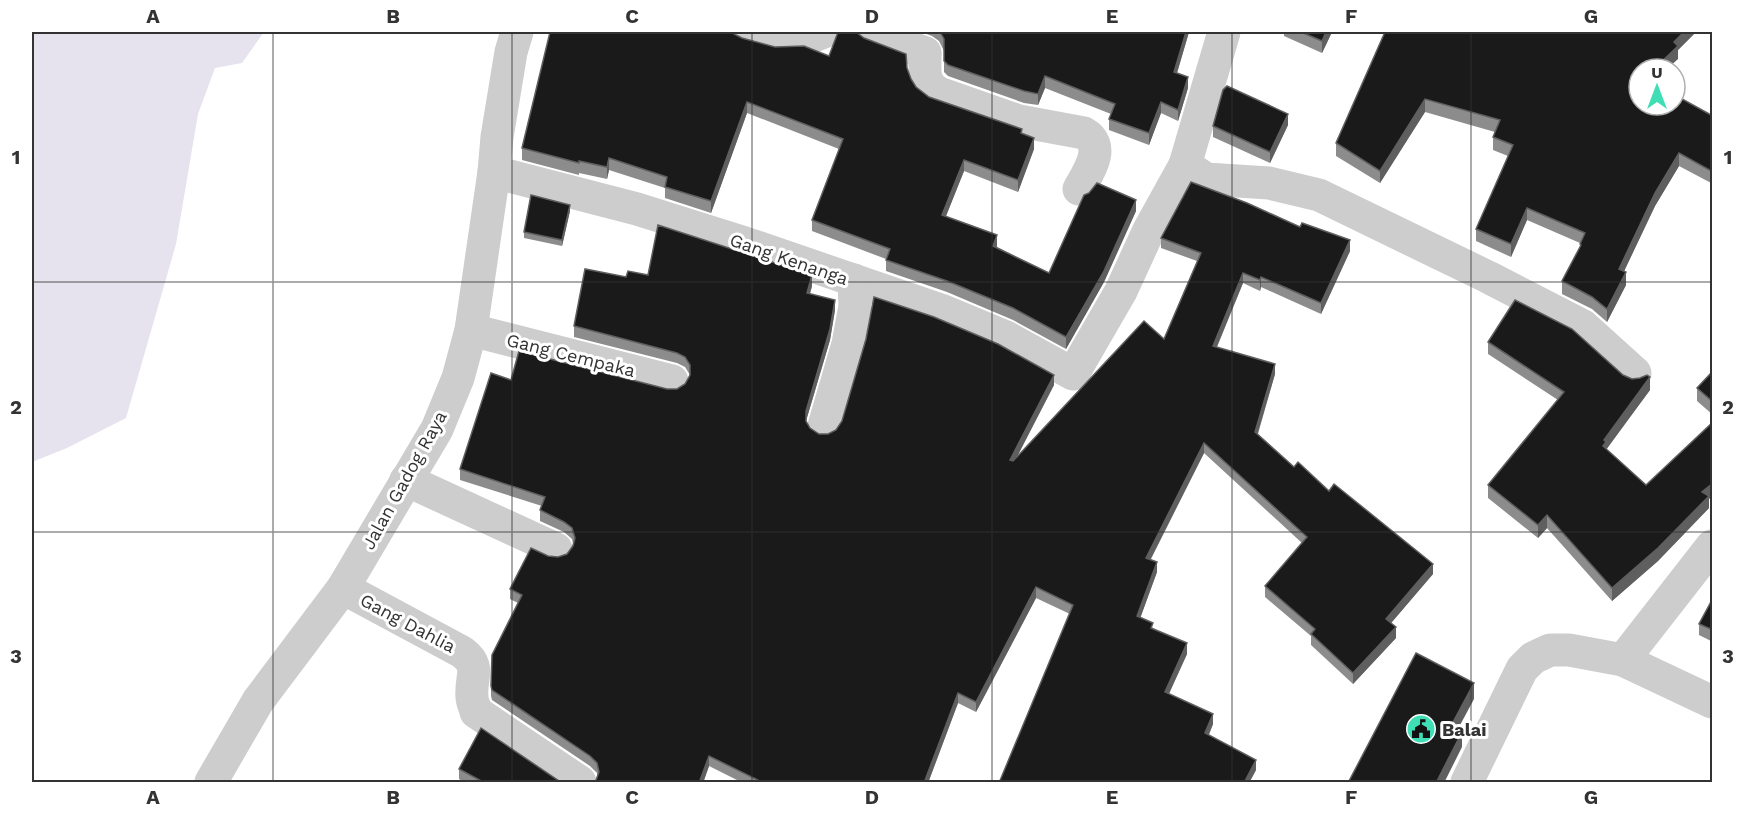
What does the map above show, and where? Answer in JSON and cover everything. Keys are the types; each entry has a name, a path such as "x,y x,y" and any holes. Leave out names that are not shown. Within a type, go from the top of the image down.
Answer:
{"street":[{"name":"Jalan Gadog Raya","path":"211,783 258,701 343,588 437,429 458,378 471,330 494,172 497,136 517,32"},
{"path":"747,32 783,41 804,41 824,32"},
{"path":"871,32 932,43 926,78 929,87 939,93 1019,121 1084,133 1089,136 1095,144 1095,156 1078,189"},
{"path":"1224,32 1185,165 1206,179 1269,183 1319,195 1583,326 1635,373"},
{"name":"Gang Kenanga","path":"494,172 637,209 955,315 1006,337 1073,374 1121,291 1149,231 1185,165"},
{"path":"824,426 848,344 855,306 854,280"},
{"name":"Gang Cempaka","path":"471,330 672,381"},
{"path":"406,480 556,549"},
{"path":"1623,660 1713,546"},
{"name":"Gang Dahlia","path":"343,588 471,659 475,669 472,698 476,712 580,783"},
{"path":"1467,783 1522,669 1533,658 1550,650 1569,650 1623,660 1713,702"}],"shaded area":[{"path":"32,32 264,32 242,63 215,68 198,114 176,244 126,418 67,448 32,462"}],"building":[{"path":"550,32 733,32 742,38 775,47 804,46 829,56 838,32 856,32 864,38 906,54 911,79 916,87 929,97 1022,129 1021,133 1034,138 1018,180 964,160 942,215 997,235 993,246 1049,273 1084,195 1089,193 1097,183 1136,200 1104,271 1066,337 1013,308 947,281 886,260 890,249 812,220 843,139 747,102 711,201 665,187 667,177 609,158 607,167 579,161 579,163 522,148"},
{"path":"940,32 1186,32 1174,72 1188,77 1178,110 1161,102 1149,133 1109,119 1115,104 1045,76 1038,94 948,65 944,61 944,39"},
{"path":"1301,32 1326,32 1322,41"},
{"path":"1385,32 1684,32 1674,42 1678,46 1667,57 1627,57 1627,117 1687,117 1687,102 1711,115 1713,112 1713,172 1679,153 1655,193 1619,269 1626,272 1607,309 1592,297 1562,281 1585,233 1527,208 1511,244 1476,229 1513,145 1493,137 1500,120 1425,99 1380,171 1336,143"},
{"path":"1227,86 1288,114 1270,152 1213,126 1223,90"},
{"path":"1191,182 1247,203 1300,227 1302,223 1350,240 1321,303 1261,277 1260,280 1243,273 1213,346 1275,364 1255,432 1294,467 1298,462 1329,491 1334,484 1433,564 1386,619 1396,627 1353,673 1311,634 1315,629 1265,586 1307,537 1204,443 1146,558 1157,562 1137,616 1153,623 1151,628 1187,643 1165,692 1213,714 1205,733 1256,760 1244,783 999,783 1073,605 1036,587 976,702 958,693 924,783 764,783 709,756 699,783 595,783 599,772 597,763 590,756 492,690 492,655 522,595 510,589 531,548 548,556 558,557 567,554 575,538 572,528 540,510 545,497 460,469 491,373 511,380 519,351 667,389 677,389 685,384 690,375 690,365 685,357 677,353 574,326 585,269 626,277 628,271 648,275 658,225 812,275 807,293 835,300 830,329 806,411 806,421 810,428 819,434 828,434 836,430 842,421 866,339 874,297 934,317 998,344 1054,375 1010,460 1013,461 1144,321 1164,339 1201,253 1161,238"},
{"path":"531,195 570,205 562,240 524,232"},
{"path":"1515,300 1572,329 1623,375 1632,379 1647,375 1650,377 1604,440 1606,442 1603,446 1646,485 1713,422 1713,483 1702,492 1709,496 1658,548 1612,588 1547,515 1538,525 1488,485 1564,392 1488,342"},
{"path":"1713,371 1713,402 1697,388"},
{"path":"1713,598 1713,630 1699,624"},
{"name":"Balai","path":"1416,653 1474,683 1451,726 1462,732 1436,783 1348,783"},
{"path":"481,728 562,783 485,783 459,769"}],"place":[{"name":"Balai","path":"1421,729"}]}
